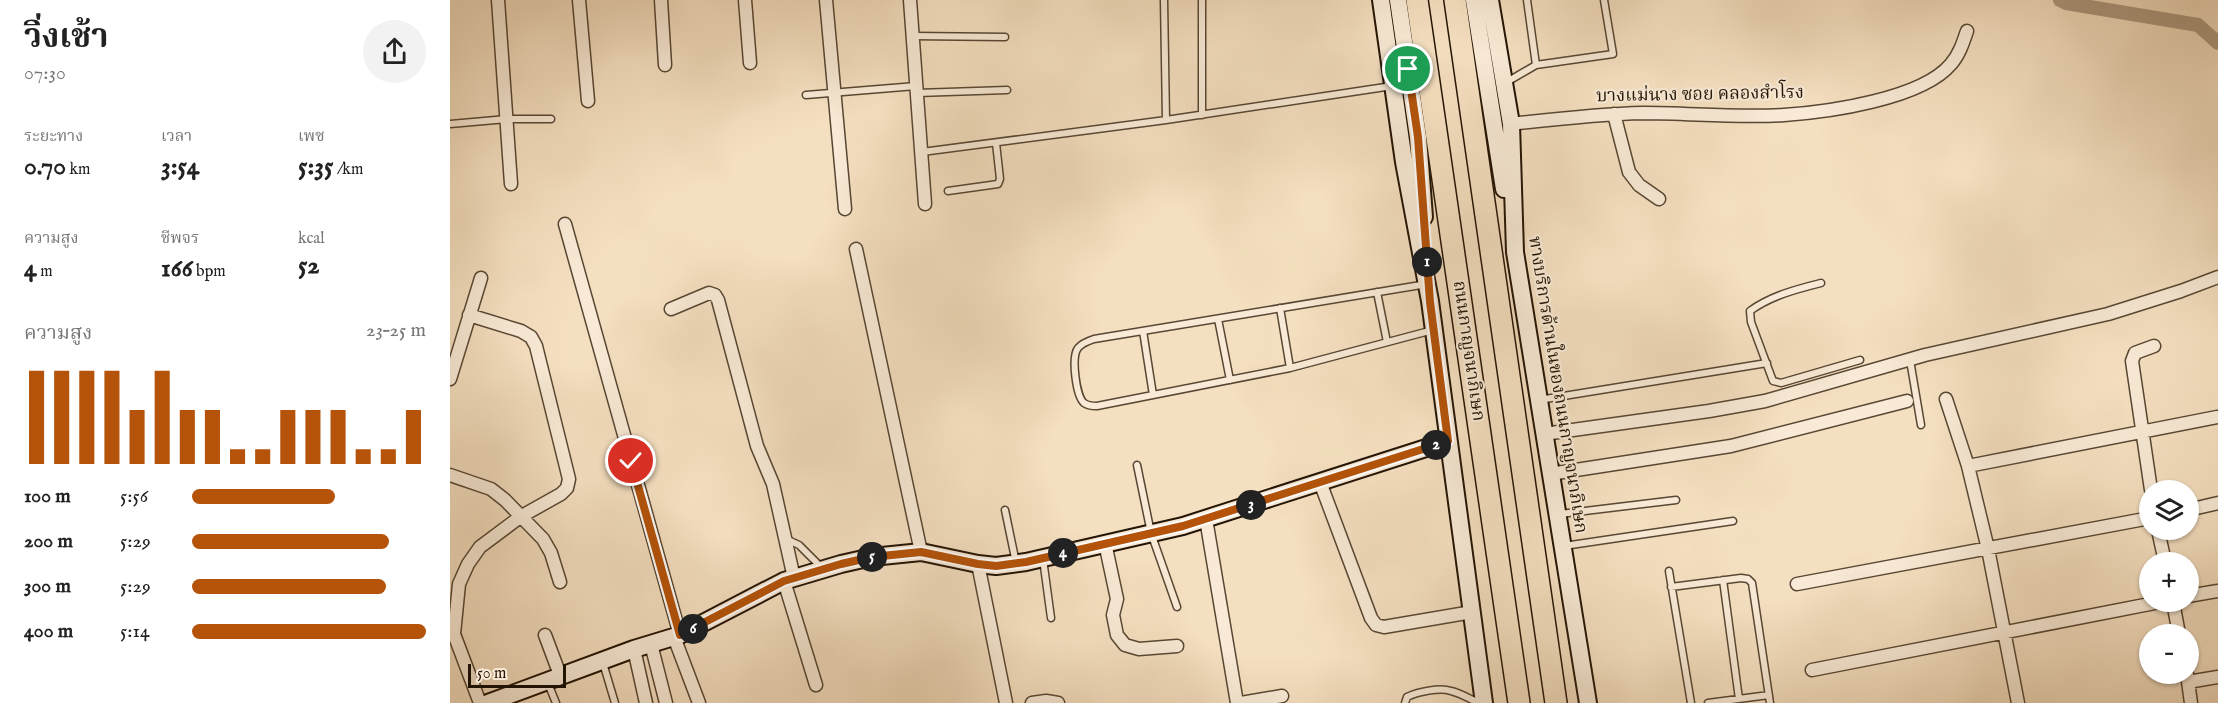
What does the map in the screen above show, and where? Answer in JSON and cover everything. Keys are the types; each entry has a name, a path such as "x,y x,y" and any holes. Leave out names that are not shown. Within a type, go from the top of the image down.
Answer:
{"highway":[{"name":"ถนนกาญจนาภิเษก","path":"1416,0 1519,703"},
{"name":"ถนนกาญจนาภิเษก","path":"1455,0 1556,703"}],"main road":[{"path":"1381,0 1404,162 1430,302 1484,703"},
{"path":"1398,0 1418,137 1430,302"},
{"path":"1474,0 1515,252"},
{"name":"ทางบริการด้านในของถนนกาญจนาภิเษก","path":"1490,0 1511,124 1515,252 1588,703"},
{"path":"488,703 512,699 553,678 677,636 789,580 823,569 872,557 921,552 978,564 996,566 1016,564 1206,519 1448,441"}],"street":[{"path":"498,0 511,184"},
{"path":"579,0 588,101"},
{"path":"661,0 664,65"},
{"path":"745,0 750,63"},
{"path":"826,0 845,209"},
{"path":"910,0 925,204"},
{"name":"บางแม่นาง ซอย คลองสำโรง","path":"1511,124 1614,114 1785,115 1876,101 1911,90 1940,74 1952,64 1967,31"},
{"path":"1614,114 1629,172 1639,185 1659,198"},
{"path":"565,224 677,636 699,703"},
{"path":"856,249 921,552"},
{"path":"450,379 481,278"},
{"path":"1544,434 1709,411 1765,400 1910,359 2108,314 2218,278"},
{"path":"671,309 709,293 715,295 718,300 758,446 773,484 786,539 789,580 816,685"},
{"path":"469,315 531,337 536,346 568,479 567,488 561,494 520,517 480,547 468,564 459,584 454,634 480,703"},
{"path":"2149,480 2132,361 2135,353 2154,346"},
{"path":"1946,399 1968,466 1988,549 2018,703"},
{"path":"1550,474 1742,444 1907,401"},
{"path":"1968,466 2142,434 2217,417"},
{"path":"450,475 491,489 505,500 543,539 561,582"},
{"path":"1320,482 1371,618 1376,625 1384,627 1472,612"},
{"path":"2199,507 2218,503"},
{"path":"1206,519 1239,703 1282,696"},
{"path":"1797,584 2139,520"},
{"path":"1105,543 1117,599 1113,615 1117,635 1125,645 1139,649 1177,646"},
{"path":"978,564 1006,703"},
{"path":"2199,594 2218,591"},
{"path":"1812,670 2139,606"},
{"path":"545,635 553,678"},
{"path":"651,644 666,703"},
{"path":"634,649 646,703"},
{"path":"2199,678 2218,677"},
{"path":"2188,684 2191,703"},
{"path":"1032,703 1046,701 1058,703"}],"lane":[{"path":"1164,0 1166,120"},
{"path":"1202,0 1202,115"},
{"path":"1527,0 1536,65"},
{"path":"1505,84 1536,65 1613,54 1604,0"},
{"path":"913,36 1005,37"},
{"path":"922,152 1202,115 1393,86"},
{"path":"806,95 834,92 1007,90"},
{"path":"450,124 551,119"},
{"path":"948,191 998,184 1000,179 996,143"},
{"path":"1821,283 1770,300 1750,310 1773,381 1780,383 1860,360"},
{"path":"1427,284 1094,339 1083,344 1076,350 1073,357 1079,396 1090,406 1098,406 1290,368 1434,330"},
{"path":"1377,292 1387,342"},
{"path":"1280,308 1290,368"},
{"path":"1218,319 1230,380"},
{"path":"1143,331 1153,395"},
{"path":"1910,359 1921,426"},
{"path":"1539,400 1767,363"},
{"path":"1137,465 1151,533 1177,607"},
{"path":"1556,514 1676,500"},
{"path":"1005,510 1016,564"},
{"path":"1562,546 1732,521"},
{"path":"786,539 799,545 823,569"},
{"path":"1043,558 1051,618"},
{"path":"1669,571 1690,703"},
{"path":"1671,586 1741,578 1748,579 1752,583 1770,703"},
{"path":"1723,580 1739,699"},
{"path":"603,660 615,703"},
{"path":"553,678 556,703"},
{"path":"1405,703 1407,697 1412,694 1444,690 1450,690 1479,703"},
{"path":"1708,703 1769,694"}],"waterway":[{"path":"2060,0 2066,3 2198,25 2218,43"}],"route":[{"path":"631,461 680,635 784,581 841,564 872,557 921,552 996,566 1026,562 1183,526 1448,441 1430,302 1418,137 1408,69"}]}
